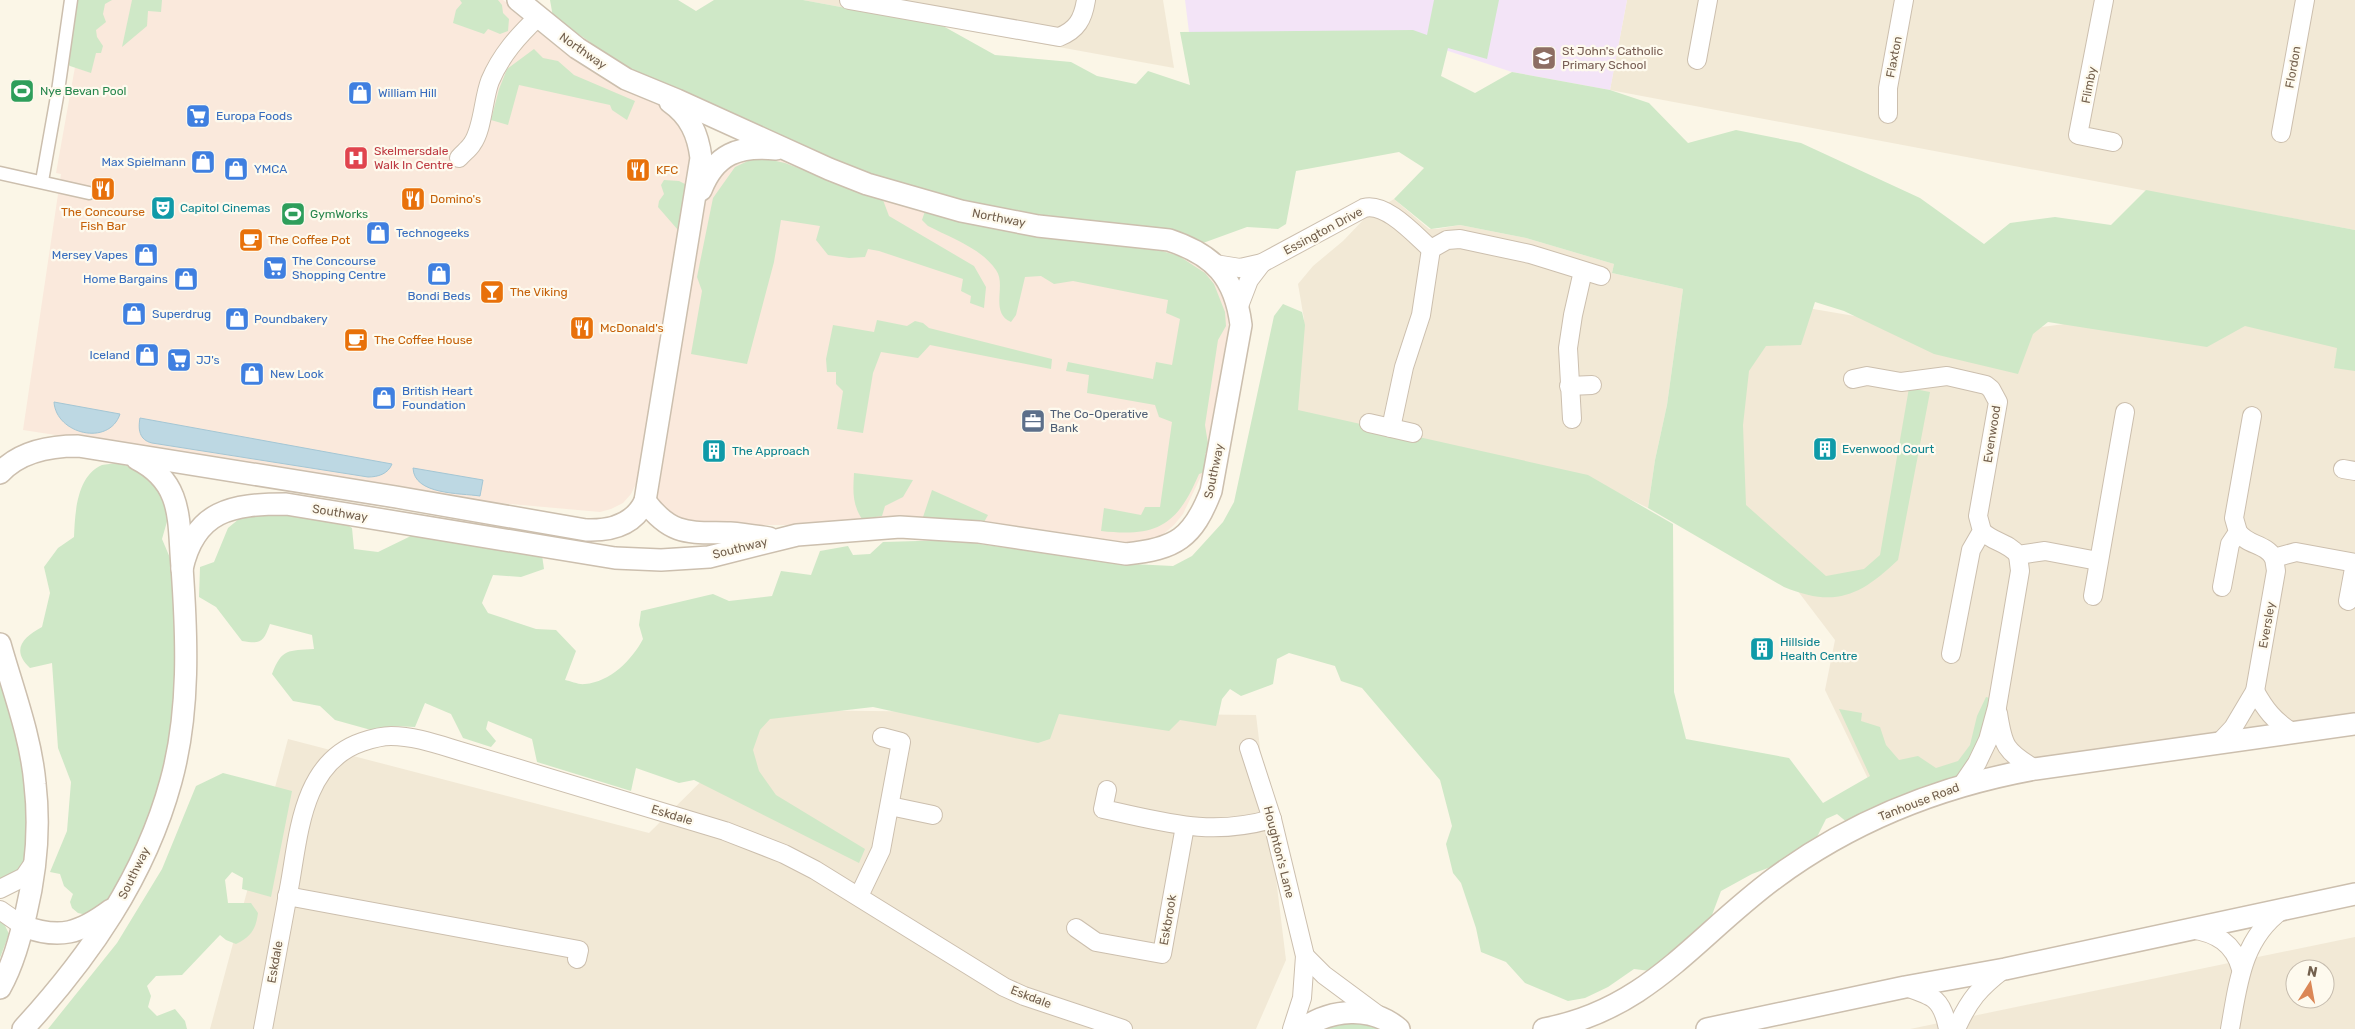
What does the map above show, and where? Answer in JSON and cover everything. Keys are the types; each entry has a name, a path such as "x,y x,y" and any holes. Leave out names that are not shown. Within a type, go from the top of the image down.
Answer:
{"street":[{"path":"42,181 58,91 71,0"},
{"name":"Northway","path":"518,0 602,65 655,93 679,109 696,131 701,158 695,206 668,358"},
{"path":"856,1 1059,38 1081,22 1086,0"},
{"path":"1697,60 1708,0"},
{"name":"Flaxton","path":"1888,114 1888,88 1904,0"},
{"name":"Flimby","path":"2104,0 2078,136 2113,142"},
{"name":"Flordon","path":"2280,133 2305,0"},
{"path":"459,158 476,137 484,101 497,67 515,40 538,17"},
{"name":"Northway","path":"655,93 677,100 867,184 961,211 1038,226 1168,240 1186,246 1215,264 1225,274 1239,306 1241,325 1228,399"},
{"path":"695,206 706,177 724,158 749,148 787,150"},
{"path":"0,173 89,193"},
{"name":"Essington Drive","path":"1215,264 1240,268 1262,263 1369,207 1379,207 1388,212 1431,248"},
{"path":"1391,428 1404,366 1421,315 1431,248 1447,240 1460,239 1530,254 1601,276"},
{"name":"Essington Drive","path":"1239,306 1249,280 1262,263"},
{"path":"1572,418 1568,366 1570,332 1583,271"},
{"name":"Southway","path":"1,472 16,459 37,450 55,446 78,446 396,497 586,530 604,531 616,528 631,520 640,511 645,501 668,358"},
{"name":"Evenwood","path":"1853,379 1867,376 1901,382 1947,376 1986,385 1991,389 1998,402 1998,408 1978,516 1982,531"},
{"path":"1570,386 1592,385"},
{"name":"Southway","path":"182,569 186,549 194,535 207,522 229,509 257,504 286,504 615,558 661,560 709,557 777,539 807,534 900,527 979,532 1126,554 1149,552 1172,545 1194,525 1203,513 1211,491 1228,399"},
{"path":"2092,596 2125,412"},
{"path":"2252,416 2234,518 2238,532 2246,541 2267,548 2274,558 2296,552 2355,563 2348,600"},
{"path":"1369,423 1413,433"},
{"name":"Southway","path":"23,1029 96,940 142,863 171,782 179,742 184,704 185,618 178,514 166,481 152,467 128,455"},
{"path":"645,501 662,521 690,533 732,533 777,539"},
{"path":"1951,654 1971,550 1982,531 1986,536 2011,547 2018,555 2020,571 1997,707 1988,740 1977,763 1962,785"},
{"path":"2222,587 2230,544 2238,532"},
{"path":"2018,555 2045,550 2098,561"},
{"name":"Eversley","path":"2218,744 2233,728 2255,691 2276,571 2274,558"},
{"path":"0,644 28,744 35,784 37,821 33,882 23,926 7,976 0,988"},
{"path":"2255,691 2265,710 2278,723 2292,732"},
{"path":"1997,707 2002,742 2017,758 2035,768"},
{"name":"Tanhouse Road","path":"1544,1029 1593,1015 1652,983 1674,967 1713,929 1754,894 1802,859 1893,810 1962,785 2035,768 2355,724"},
{"name":"Eskdale","path":"263,1029 306,804 321,772 343,751 372,739 389,736 408,737 435,743 725,831 784,854 859,896 986,977 1074,1022 1123,1029"},
{"path":"859,896 881,850 901,742 882,737"},
{"name":"Houghton's Lane","path":"1250,748 1272,820 1305,956 1302,998 1292,1029"},
{"path":"1107,790 1103,810 1184,826 1231,828 1272,820"},
{"path":"890,806 933,815"},
{"name":"Eskbrook","path":"1076,928 1096,942 1162,954 1184,826"},
{"path":"0,889 24,877 35,861"},
{"path":"1714,1028 1904,987 2005,969 2188,928 2355,894"},
{"path":"287,896 579,950 577,959"},
{"path":"0,910 23,926 51,934 67,934 95,922 119,904"},
{"path":"2230,1029 2241,969 2259,933 2272,916 2283,909"},
{"path":"2188,928 2210,934 2227,942 2238,958 2241,969"},
{"path":"1305,956 1331,981 1397,1026"},
{"path":"1956,1029 1963,1012 1980,988 2005,969"},
{"path":"1904,987 1933,998 1941,1005 1948,1029"},
{"path":"1302,1029 1313,1021 1330,1015 1348,1012 1366,1013 1397,1026"}],"shaded area":[{"path":"87,0 503,0 557,43 645,98 671,109 684,121 693,171 636,484 631,494 623,503 600,512 488,502 23,430 61,174 56,173"},
{"path":"803,0 1163,0 1174,68 943,26"},
{"name":"St John's Catholic Primary School","path":"1185,0 1627,0 1610,90 1512,72 1430,45 1190,40"},
{"path":"1627,0 2355,0 2355,230 1610,90"},
{"path":"764,154 1161,248 1193,260 1217,281 1228,307 1228,332 1202,474 1183,514 1174,525 1160,537 1145,545 818,525 695,525 676,521 654,497 705,194 728,163"},
{"path":"1394,199 1429,229 1460,225 1526,238 1614,264 1612,273 1683,289 1667,405 1655,460 1648,508 1588,478 1294,413 1304,319 1298,284 1313,266 1343,241 1367,216"},
{"path":"2355,286 2355,720 1875,793 1825,690 1835,640 1737,511 1726,400 1772,302 1972,336"},
{"path":"773,710 1256,715 1286,960 1256,1029 210,1029 288,739 649,833"},
{"path":"2355,937 2355,1029 1910,1029"}],"green space":[{"path":"76,0 112,0 105,4 103,14 106,22 96,30 97,37 103,46 101,53 96,53 91,73 70,66 63,60"},
{"path":"132,0 162,0 161,12 148,11 147,26 122,47"},
{"path":"460,0 498,0 502,5 503,13 509,19 508,31 500,34 488,29 484,34 453,23 456,10 462,3"},
{"path":"550,0 678,0 696,11 714,0 803,0 943,26 995,55 1071,62 1097,76 1136,84 1148,71 1190,85 1180,32 1413,30 1427,35 1434,0 1499,0 1487,59 1448,48 1441,76 1475,93 1512,72 1610,90 1649,103 1688,143 1736,130 1801,143 1920,198 1984,244 2010,223 2055,217 2111,225 2146,190 2355,230 2355,371 2334,368 2337,348 2245,326 2207,347 2048,322 2033,334 2018,374 1934,354 1844,311 1815,302 1801,345 1766,346 1749,371 1743,425 1746,505 1826,576 1864,569 1880,555 1909,388 1930,392 1898,560 1859,590 1846,595 1818,597 1784,587 1648,508 1655,460 1667,405 1683,289 1612,273 1614,264 1526,238 1460,225 1431,229 1394,199 1424,168 1399,152 1296,171 1286,224 1278,229 1247,227 1203,243 1160,231 1021,213 939,196 883,180 799,148 629,71 600,54 590,42 553,17"},
{"path":"534,49 543,58 558,61 574,75 635,101 627,120 612,110 610,105 519,85 508,125 491,120 499,89 507,69"},
{"path":"767,159 785,163 883,200 889,216 974,266 986,287 984,308 970,303 971,296 961,291 963,279 868,249 865,257 849,258 828,255 816,240 820,226 781,220 774,262 747,364 691,354 702,291 697,277 713,198 735,167 750,160"},
{"path":"664,180 679,181 691,187 685,230 678,230 658,207 659,201 664,194 661,185"},
{"path":"925,211 977,225 1030,236 1162,251 1179,256 1205,273 1214,284 1225,312 1226,326 1218,340 1205,425 1209,450 1205,454 1211,463 1208,471 1199,474 1182,506 1163,524 1137,532 1101,531 1104,508 1141,515 1145,507 1160,507 1172,422 1159,417 1155,405 1087,393 1089,375 1066,371 1068,362 1153,379 1156,362 1172,365 1180,319 1166,313 1168,300 1073,281 1054,284 1041,276 1025,277 1016,315 1011,322 1004,318 1001,312 999,305 999,276 990,262 956,239 928,226 922,220"},
{"path":"1283,304 1302,312 1305,325 1298,410 1588,475 1673,524 1674,692 1686,739 1789,758 1823,803 1870,776 1839,709 1862,713 1861,721 1880,727 1886,745 1899,760 1918,756 1936,768 1958,761 1970,745 1977,716 1986,697 2005,702 1961,782 1848,823 1837,814 1826,819 1817,837 1776,865 1752,874 1721,891 1709,923 1650,971 1634,969 1608,987 1585,998 1568,1001 1525,983 1506,962 1481,952 1476,928 1461,883 1453,873 1446,844 1452,826 1440,780 1362,688 1341,681 1335,666 1289,653 1277,659 1273,684 1241,696 1230,689 1222,699 1216,726 1180,720 1169,731 1059,714 1050,739 1038,743 873,707 770,719 760,730 753,750 759,771 776,795 865,849 859,863 694,780 679,783 636,768 631,791 537,762 532,739 488,721 486,729 496,741 491,747 463,738 451,714 425,703 415,727 394,726 371,730 335,720 320,706 293,701 272,674 279,659 287,652 314,649 312,635 270,624 263,639 260,641 242,641 216,607 199,597 200,567 214,562 228,528 251,509 334,516 352,528 354,549 378,552 415,534 542,555 544,569 521,577 493,575 482,603 488,613 536,629 556,630 576,651 565,680 583,684 603,679 619,669 633,655 643,639 639,625 641,611 713,594 729,601 772,596 781,571 811,575 820,551 848,546 853,555 870,554 883,542 953,540 1112,563 1173,566 1192,556 1223,522 1234,502 1274,316"},
{"path":"877,320 907,326 915,321 923,323 929,328 1052,359 1051,369 930,345 918,358 881,352 873,373 863,433 837,429 843,391 836,384 836,372 827,372 826,359 833,325 874,332"},
{"path":"118,463 136,469 151,480 161,493 168,518 162,539 173,565 179,684 166,772 115,899 87,915 78,913 72,908 70,902 73,894 64,886 60,874 50,872 67,831 71,782 58,748 52,663 30,668 24,661 20,649 25,639 42,627 50,593 44,567 58,548 74,537 76,507 82,487 93,470 102,465"},
{"path":"854,473 913,480 903,497 885,506 882,516 862,519 853,491"},
{"path":"932,490 988,515 983,524 923,517"},
{"path":"0,669 26,765 33,815 24,870 0,882"},
{"path":"223,773 292,791 271,897 242,889 243,878 232,872 225,880 228,903 251,903 258,913 252,932 236,944 220,935 182,975 156,976 147,986 151,996 148,1007 157,1016 175,1009 185,1021 187,1029 48,1029 117,943 162,869 196,786"},
{"path":"0,915 9,934 0,958"},
{"path":"1355,1019 1387,1029 1316,1029"}],"water":[{"path":"54,402 120,414 114,424 105,431 95,433 84,432 73,429 64,422 57,413"},
{"path":"140,418 392,464 382,474 368,477 152,443 144,439 140,434"},
{"path":"413,468 483,480 480,496 450,493 429,488 415,477"}],"place":[{"name":"St John's Catholic Primary School","path":"1544,58"},
{"name":"Nye Bevan Pool","path":"22,91"},
{"name":"William Hill","path":"360,93"},
{"name":"Europa Foods","path":"198,116"},
{"name":"Skelmersdale Walk In Centre","path":"356,158"},
{"name":"Max Spielmann","path":"203,162"},
{"name":"YMCA","path":"236,169"},
{"name":"KFC","path":"638,170"},
{"name":"The Concourse Fish Bar","path":"103,189"},
{"name":"Domino's","path":"413,199"},
{"name":"Capitol Cinemas","path":"163,208"},
{"name":"GymWorks","path":"293,214"},
{"name":"Technogeeks","path":"378,233"},
{"name":"The Coffee Pot","path":"251,240"},
{"name":"Mersey Vapes","path":"146,255"},
{"name":"The Concourse Shopping Centre","path":"275,268"},
{"name":"Bondi Beds","path":"439,274"},
{"name":"Home Bargains","path":"186,279"},
{"name":"The Viking","path":"492,292"},
{"name":"Superdrug","path":"134,314"},
{"name":"Poundbakery","path":"237,319"},
{"name":"McDonald's","path":"582,328"},
{"name":"The Coffee House","path":"356,340"},
{"name":"Iceland","path":"147,355"},
{"name":"JJ's","path":"179,360"},
{"name":"New Look","path":"252,374"},
{"name":"British Heart Foundation","path":"384,398"},
{"name":"The Co-Operative Bank","path":"1033,421"},
{"name":"Evenwood Court","path":"1825,449"},
{"name":"The Approach","path":"714,451"},
{"name":"Hillside Health Centre","path":"1762,649"}]}
